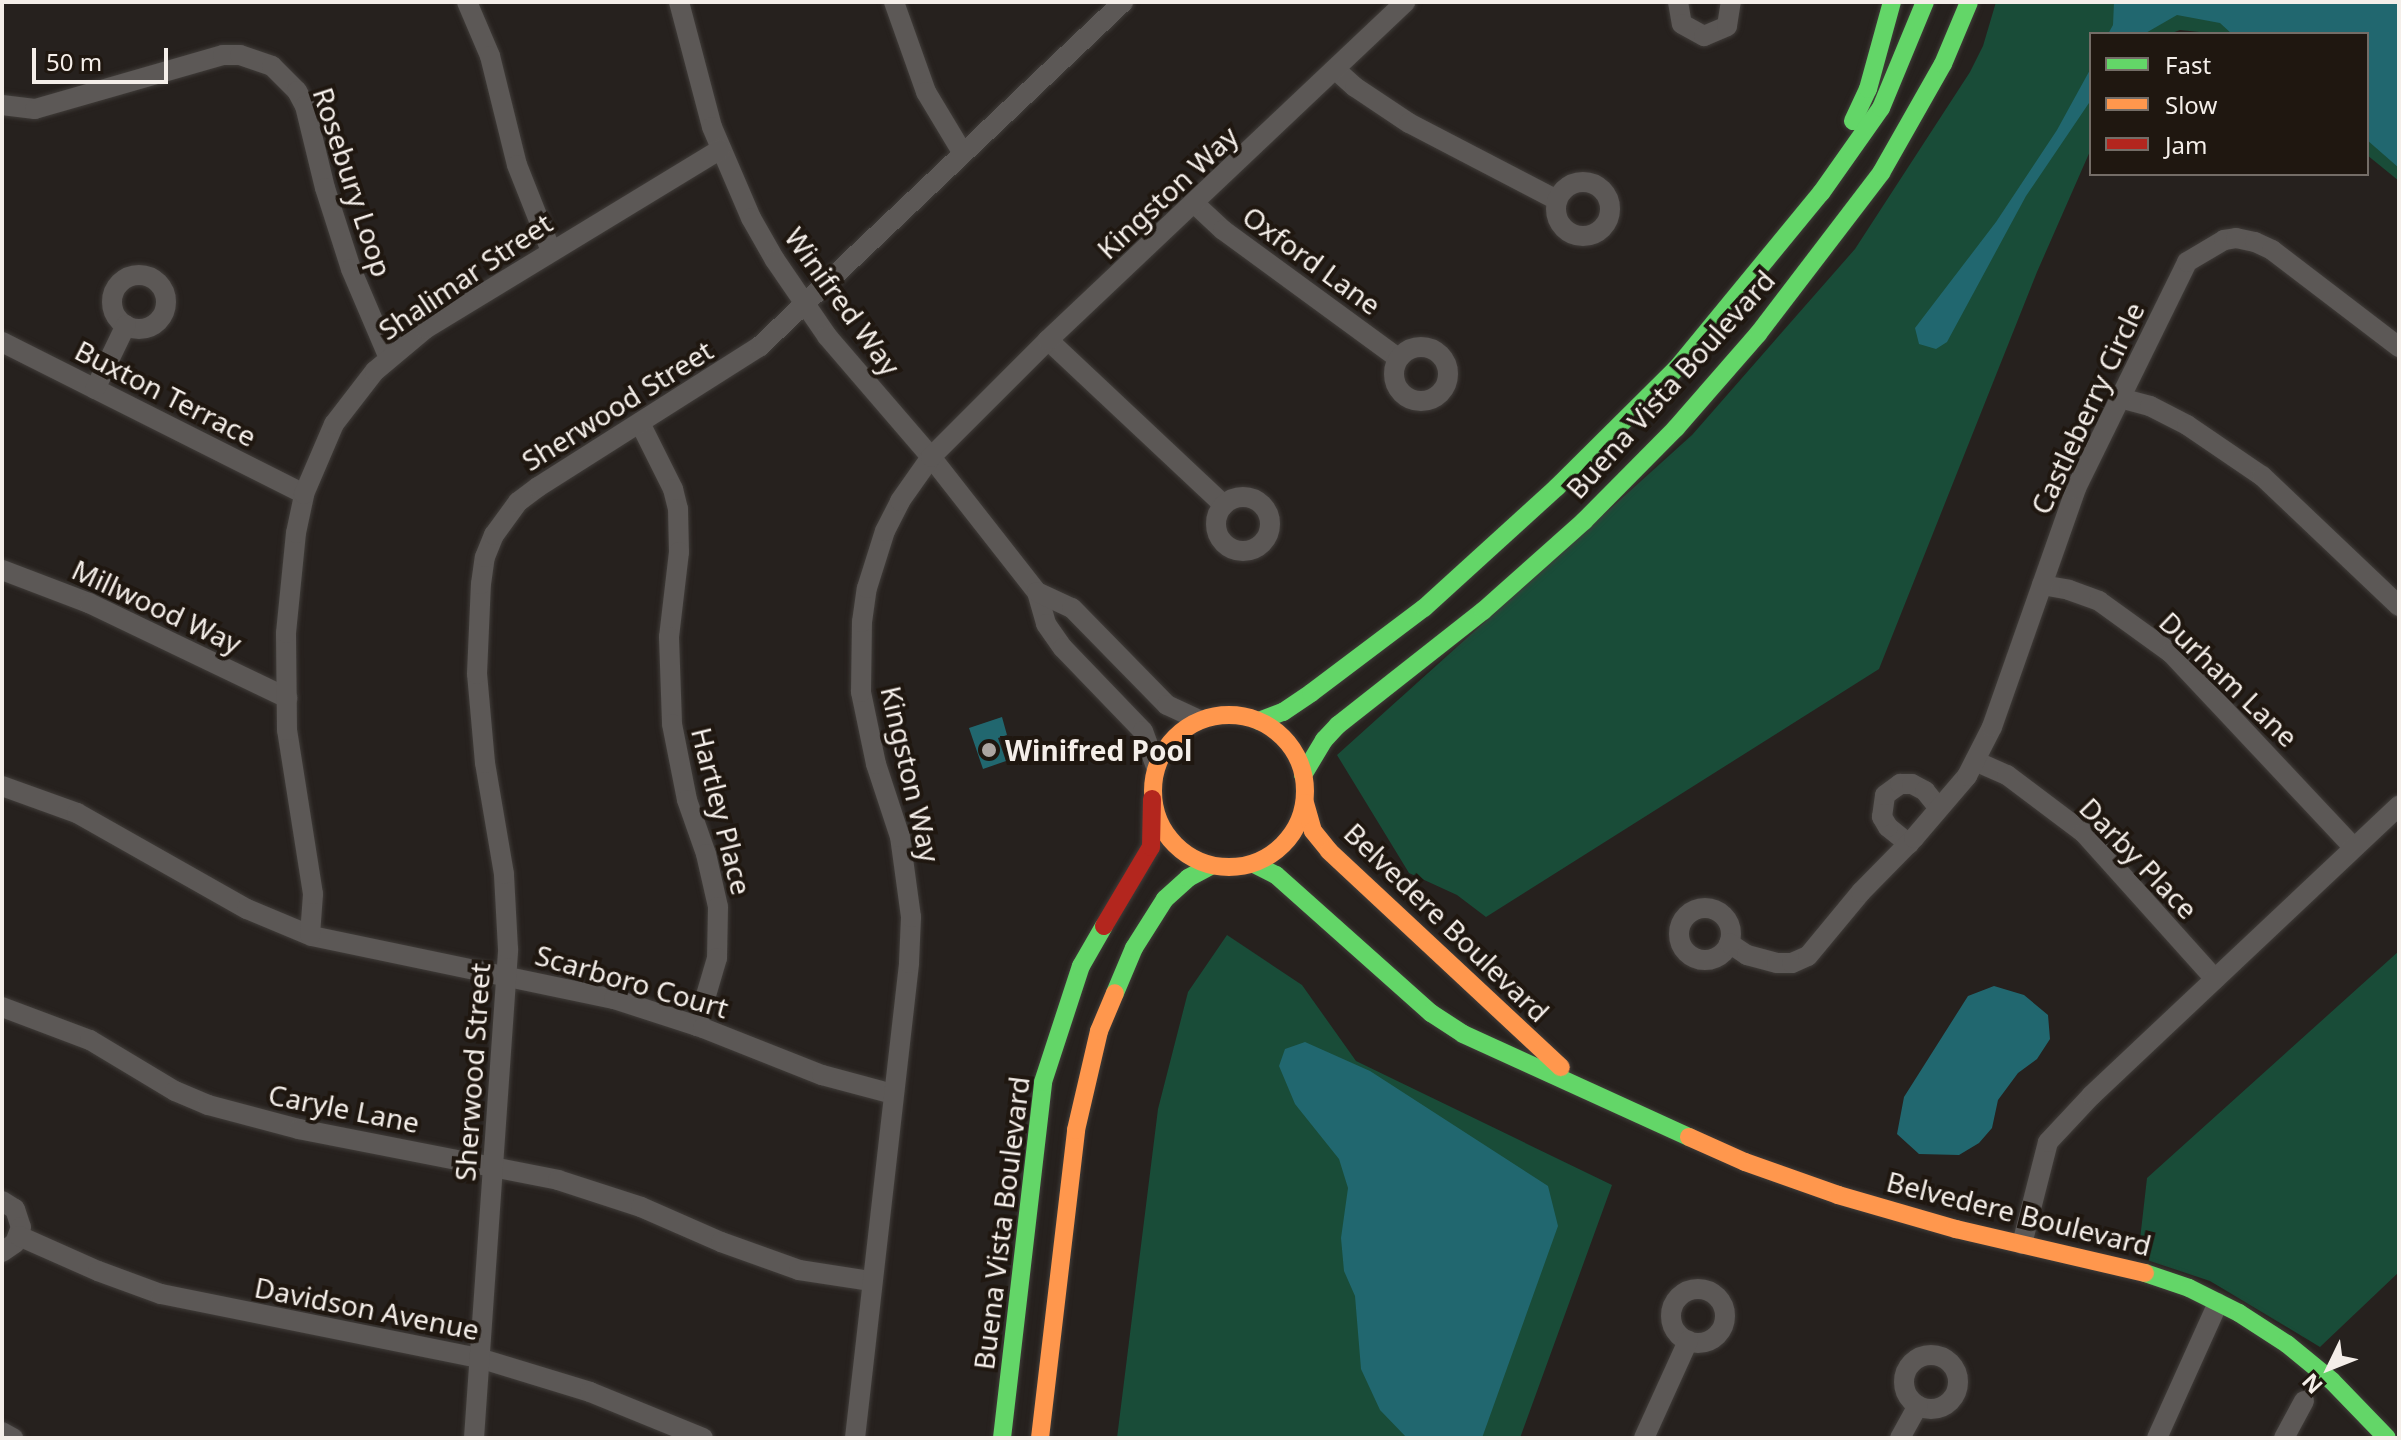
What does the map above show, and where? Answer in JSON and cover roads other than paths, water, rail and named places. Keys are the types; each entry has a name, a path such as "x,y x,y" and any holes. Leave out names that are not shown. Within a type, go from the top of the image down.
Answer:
{"main road":[{"path":"1821,193 1868,89 1892,2"},
{"name":"Buena Vista Boulevard","path":"1259,721 1283,712 1311,693 1424,608 1557,487 1677,368 1821,193 1881,108 1915,33 1925,2"},
{"name":"Buena Vista Boulevard","path":"1303,775 1324,740 1338,725 1483,611 1584,521 1676,428 1758,334 1881,173 1943,64 1969,2"},
{"path":"1040,1438 1076,1130 1099,1031 1134,948 1165,899 1188,878 1211,866 1233,868 1254,864 1273,854 1288,840 1299,823 1305,803 1303,775 1295,752 1279,734 1259,721 1229,715 1199,720"},
{"name":"Buena Vista Boulevard","path":"1002,1438 1043,1082 1081,966 1151,847 1156,766 1166,747 1180,731 1199,720"},
{"name":"Buena Vista Boulevard","path":"1152,799 1158,822 1171,842 1189,857 1211,866"},
{"name":"Belvedere Boulevard","path":"1305,803 1313,831 1329,851 1543,1053 1604,1100"},
{"name":"Belvedere Boulevard","path":"1254,864 1276,875 1431,1013 1463,1034 1745,1162 1838,1195 2022,1244 2139,1271 2218,1303 2287,1344 2332,1381 2387,1438"}],"street":[{"path":"467,2 490,56 517,165 551,251"},
{"name":"Winifred Way","path":"679,2 699,83 721,149 751,218 804,304 859,377 931,457 1037,592"},
{"path":"894,2 926,92 962,152"},
{"name":"Sherwood Street","path":"474,1438 507,975 504,874 485,763 477,674 478,618 485,557 504,518 518,502 558,472 743,359 1123,2"},
{"name":"Kingston Way","path":"855,1438 911,917 900,837 867,728 859,655 867,588 877,554 900,501 931,457 1048,340 1406,2"},
{"path":"1678,2 1682,24 1704,36 1727,26 1731,2"},
{"name":"Rosebury Loop","path":"2,105 35,109 223,55 240,55 272,66 297,91 305,106 325,188 351,269 389,358"},
{"path":"1336,70 1355,87 1409,123 1557,200"},
{"name":"Shalimar Street","path":"310,935 313,894 291,763 287,698 290,579 304,494 334,424 354,395 389,358 425,329 721,149"},
{"name":"Oxford Lane","path":"1195,204 1223,230 1398,358"},
{"name":"Castleberry Circle","path":"1729,943 1747,955 1777,963 1792,963 1808,956 1861,892 1909,844 1975,761 1992,727 2076,488 2187,262 2213,245 2236,238 2272,250 2399,347"},
{"path":"95,389 126,325"},
{"path":"1048,340 1224,505"},
{"name":"Buxton Terrace","path":"2,342 304,494"},
{"path":"2120,398 2150,406 2187,425 2262,476 2399,606"},
{"name":"Hartley Place","path":"640,423 673,489 678,509 679,552 669,637 672,724 687,800 714,881 718,907 717,958 697,1026"},
{"name":"Millwood Way","path":"2,570 89,603 287,698"},
{"name":"Durham Lane","path":"2042,585 2069,590 2099,601 2171,653 2354,848"},
{"path":"1037,592 1072,608 1167,705 1199,720"},
{"path":"1037,592 1046,624 1063,648 1143,731 1156,766"},
{"name":"Darby Place","path":"1975,761 2007,775 2084,833 2215,979"},
{"path":"1909,844 1888,827 1882,817 1885,795 1900,784 1912,784 1925,791 1939,808"},
{"name":"Scarboro Court","path":"2,786 77,813 247,909 310,935 345,945 507,975 614,999 697,1026 810,1071 893,1094"},
{"path":"2022,1244 2048,1142 2399,806"},
{"name":"Caryle Lane","path":"2,1007 90,1040 175,1091 208,1105 299,1129 493,1167 604,1194 799,1270 871,1281"},
{"path":"2,1201 15,1209 19,1218 19,1236 2,1252"},
{"name":"Davidson Avenue","path":"19,1236 161,1294 479,1358 590,1392 703,1438"},
{"path":"2157,1438 2218,1303"},
{"path":"1644,1438 1688,1341"},
{"path":"2284,1438 2304,1401"},
{"path":"1900,1438 1918,1406"},
{"path":"2,1432 13,1438"}],"water":[{"path":"2114,2 2399,2 2399,168 2369,142 2369,32 2230,32 2220,23 2177,15 2147,32 2109,32 2113,25"},
{"path":"2089,72 2089,103 2026,196 1947,342 1936,349 1919,344 1915,328 1996,222 2057,130"},
{"name":"Winifred Pool","path":"1002,717 1007,735 998,738 1006,761 983,769 969,728"},
{"path":"1994,986 2024,995 2048,1015 2050,1039 2037,1059 2018,1073 1998,1100 1992,1128 1979,1143 1959,1155 1919,1154 1897,1134 1904,1097 1968,996"},
{"path":"1305,1042 1370,1071 1548,1186 1558,1226 1482,1438 1407,1438 1380,1410 1361,1369 1355,1296 1344,1271 1341,1238 1348,1188 1339,1159 1295,1104 1279,1066 1285,1049"}],"place":[{"name":"Winifred Pool","path":"989,750"}]}
